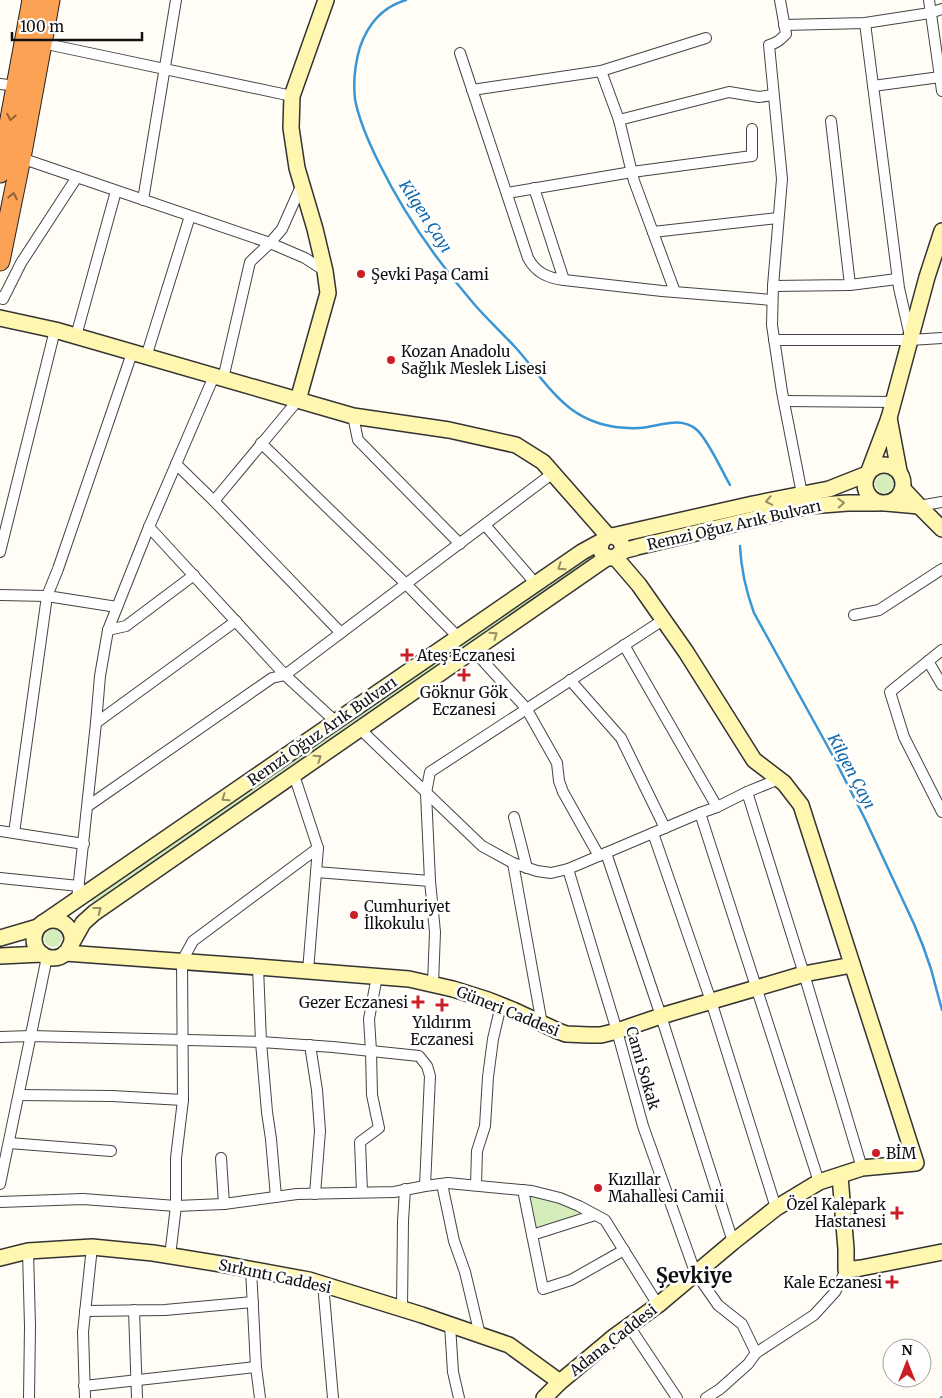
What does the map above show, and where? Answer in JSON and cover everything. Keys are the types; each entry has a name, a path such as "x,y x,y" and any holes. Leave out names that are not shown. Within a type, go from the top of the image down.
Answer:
{"highway":[{"path":"0,171 8,85 32,0"},
{"path":"0,261 50,0"}],"street":[{"path":"143,200 176,0"},
{"path":"214,501 298,400 328,293 315,229 297,168 291,128 292,96 326,0"},
{"path":"780,0 786,34 775,44 769,45 782,179 772,300 772,325 784,402 802,494"},
{"path":"873,86 941,84 929,0"},
{"path":"784,25 866,23 930,13 942,9"},
{"path":"866,23 898,279 910,340"},
{"path":"472,90 601,70 706,38"},
{"path":"42,43 292,96"},
{"path":"460,53 528,258 535,268 545,276 564,280 675,292 772,300"},
{"path":"601,70 619,120 632,172 675,292"},
{"path":"619,120 729,92 759,97 773,95"},
{"path":"831,121 850,284"},
{"path":"507,193 632,172 752,156 752,128"},
{"path":"21,158 270,243 304,258 325,271"},
{"path":"0,297 3,299 21,263 77,177"},
{"path":"0,878 78,893 100,676 108,630 176,464 219,378 250,262 282,229 302,184"},
{"path":"534,188 564,280"},
{"path":"76,336 116,191"},
{"path":"14,833 47,596 190,216"},
{"path":"653,232 778,218"},
{"path":"889,418 898,471 904,483 900,495 896,499 882,503 868,496 864,480 889,418 927,278 942,231"},
{"path":"773,286 850,284 898,279"},
{"path":"0,318 55,330 353,416 449,430 516,445 543,462 608,538 618,539 621,542 622,549 615,555 639,585 686,652 754,760 784,783 801,805 852,965"},
{"path":"0,552 55,330"},
{"path":"774,340 910,340 942,338"},
{"path":"784,402 894,402"},
{"path":"353,416 358,440 460,544"},
{"path":"261,444 406,584 458,638"},
{"path":"176,464 341,632"},
{"name":"Remzi Oğuz Arık Bulvarı","path":"41,925 78,893 336,722 582,552 608,538 838,486 881,465 894,467 898,471"},
{"path":"88,806 272,678 285,675 553,474"},
{"path":"903,489 942,529"},
{"path":"919,506 942,502"},
{"name":"Remzi Oğuz Arık Bulvarı","path":"67,951 83,923 94,913 473,650 615,555 698,532 809,506 882,503 919,506"},
{"path":"485,525 536,584"},
{"path":"149,527 285,675 336,722"},
{"path":"854,615 879,610 942,568"},
{"path":"108,630 126,626 194,575"},
{"path":"0,595 47,596 117,607"},
{"path":"433,984 434,932 426,793 430,772 663,620"},
{"path":"96,723 236,621"},
{"path":"624,645 717,807"},
{"path":"473,650 526,708 557,763 559,781 563,792 603,854 661,1016 733,1242"},
{"path":"942,650 890,692 904,737 942,812"},
{"path":"928,661 942,685"},
{"path":"570,680 621,738 665,828"},
{"path":"360,730 482,846 513,863 536,871 552,873 568,869 779,779"},
{"path":"294,774 318,848 308,971"},
{"path":"747,792 862,1168"},
{"path":"700,813 819,1182"},
{"path":"514,818 527,868"},
{"path":"0,830 84,844"},
{"path":"653,833 711,1001 776,1208"},
{"path":"170,1256 176,1206 176,1158 183,1100 182,962 193,941 318,848"},
{"path":"513,863 542,1024"},
{"name":"Cami Sokak","path":"568,869 643,1126 696,1272 718,1305 742,1324 756,1353"},
{"path":"316,872 430,881"},
{"path":"0,938 54,920 66,925 69,930 71,943 67,951"},
{"path":"0,1184 31,1036 44,956 35,944 35,932 41,925"},
{"name":"Güneri Caddesi","path":"0,956 44,956 53,958 67,951 182,962 409,979 453,989 500,1005 558,1032 601,1036 661,1016 804,974 852,965"},
{"name":"Adana Caddesi","path":"552,1393 629,1326 658,1305 776,1208 819,1182 862,1168 916,1163 852,965"},
{"path":"258,967 261,1042 276,1197"},
{"path":"362,1192 360,1142 379,1128 372,1095 372,1051 369,1019 377,976"},
{"path":"476,1185 477,1151 485,1126 488,1077 500,1005"},
{"path":"0,1037 31,1036 261,1042 419,1056 427,1066 430,1076 425,1186"},
{"path":"310,1045 317,1090 320,1131 315,1194"},
{"path":"19,1095 112,1096 183,1100"},
{"path":"0,1128 12,1128"},
{"path":"9,1143 112,1151"},
{"path":"221,1158 224,1204"},
{"path":"706,1398 720,1389 748,1364 756,1353 814,1315 835,1292 846,1270 840,1176"},
{"path":"442,1184 454,1241 465,1272 480,1335"},
{"path":"0,1202 84,1199 176,1206 224,1204 297,1194 394,1192 442,1184 476,1185 532,1191 560,1198 605,1220 658,1305"},
{"path":"402,1308 405,1189"},
{"path":"522,1190 544,1289 572,1280 624,1250"},
{"path":"532,1235 595,1215"},
{"path":"84,1398 83,1332 92,1248"},
{"name":"Sırkıntı Caddesi","path":"0,1258 28,1251 92,1248 170,1256 309,1280 402,1308 509,1345 552,1393"},
{"path":"28,1251 29,1398"},
{"path":"846,1270 942,1252"},
{"path":"251,1269 256,1367 260,1398"},
{"path":"323,1284 333,1398"},
{"path":"85,1311 165,1310 253,1302"},
{"path":"134,1310 137,1398"},
{"path":"450,1325 453,1372 459,1398"},
{"path":"629,1326 677,1398"},
{"path":"84,1386 256,1367"}],"green space":[{"path":"885,474 892,477 895,484 892,491 885,494 878,491 875,484 878,477"},
{"path":"591,555 595,559 92,903 90,899"},
{"path":"49,929 57,929 62,934 60,945 49,947 44,942 44,934"},
{"path":"527,1196 544,1196 570,1206 586,1215 535,1230"}],"waterway":[{"name":"Kilgen Çayı","path":"406,0 397,3 383,12 367,31 357,60 354,92 359,115 372,148 399,200 422,237 474,304 516,348 563,403 595,422 621,428 684,423 697,430 706,441 730,485"},
{"name":"Kilgen Çayı","path":"740,546 744,580 754,613 833,756 865,819 923,946 942,1010"}],"place":[{"name":"Şevki Paşa Cami","path":"361,274"},
{"name":"Kozan Anadolu Sağlık Meslek Lisesi","path":"391,360"},
{"name":"Ateş Eczanesi","path":"407,655"},
{"name":"Göknur Gök Eczanesi","path":"464,675"},
{"name":"Cumhuriyet İlkokulu","path":"354,915"},
{"name":"Gezer Eczanesi","path":"418,1002"},
{"name":"Yıldırım Eczanesi","path":"442,1005"},
{"name":"BİM","path":"876,1153"},
{"name":"Kızıllar Mahallesi Camii","path":"598,1188"},
{"name":"Özel Kalepark Hastanesi","path":"897,1213"},
{"name":"Kale Eczanesi","path":"892,1282"}],"district":[{"name":"Şevkiye","path":"694,1275"}]}
